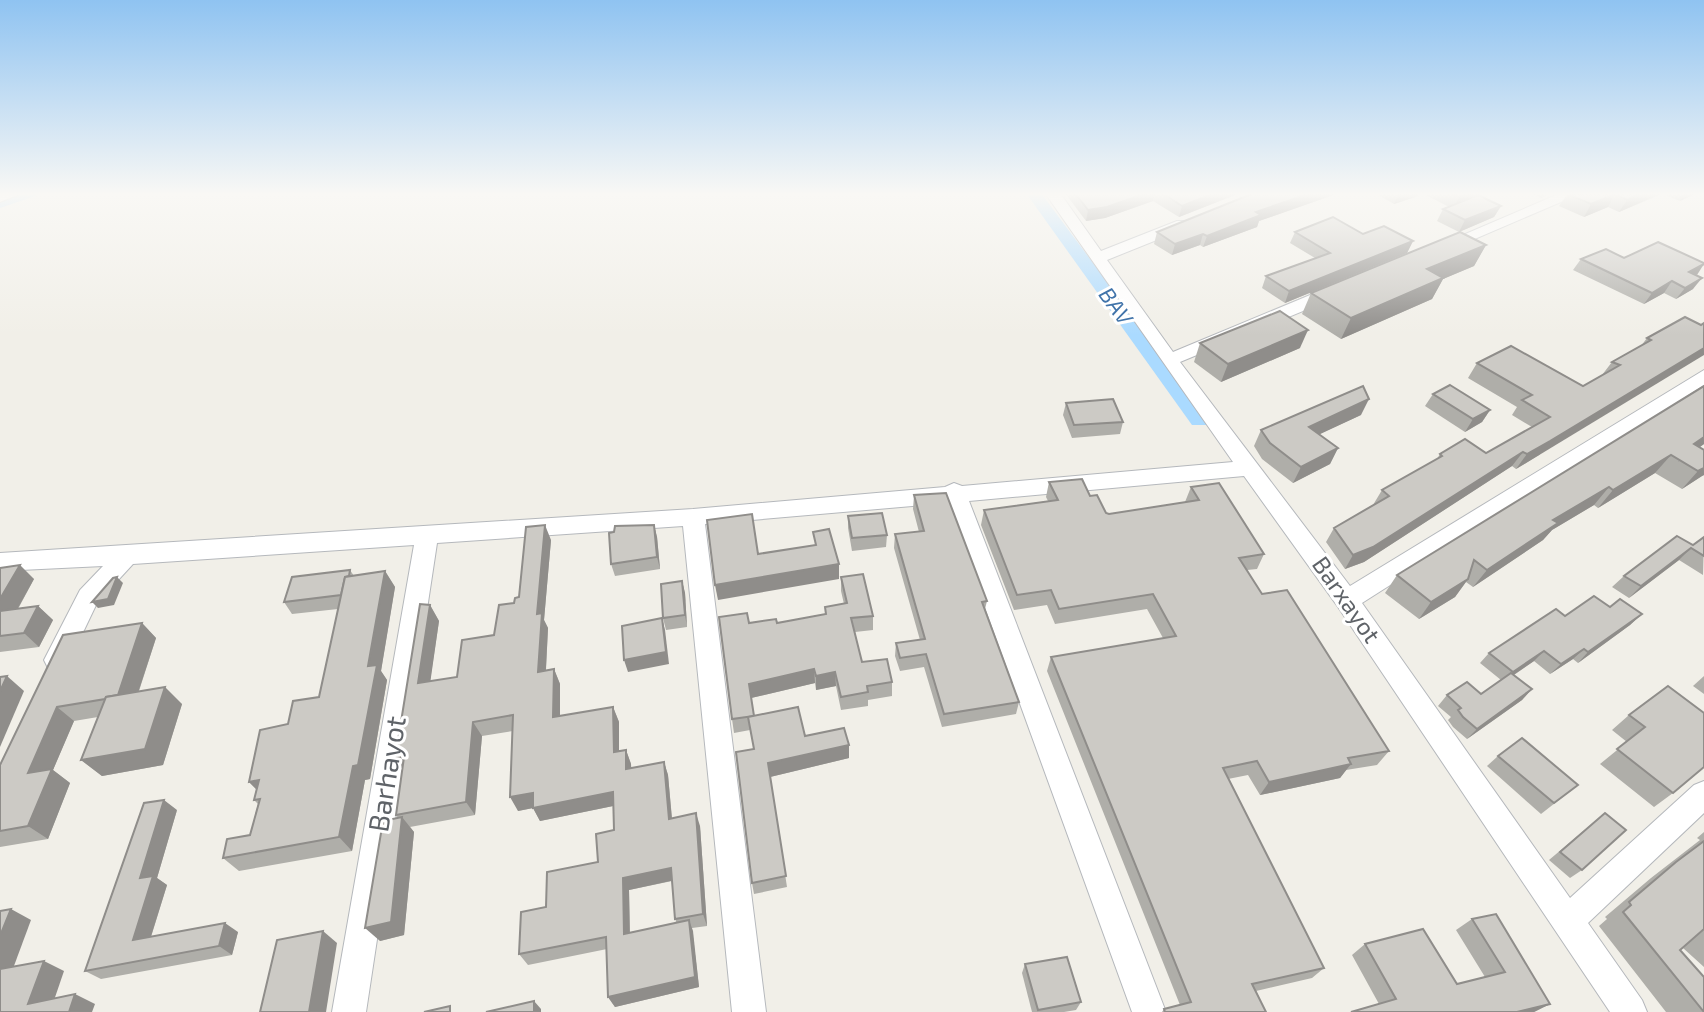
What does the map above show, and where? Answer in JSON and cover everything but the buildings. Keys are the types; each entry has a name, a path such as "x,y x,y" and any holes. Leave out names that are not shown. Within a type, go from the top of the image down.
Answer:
{"street":[{"name":"Barxayot","path":"1087,240 1169,360 1347,600 1630,1012"},
{"path":"1100,257 1143,240"},
{"path":"1430,253 1461,240"},
{"path":"1169,360 1343,288"},
{"path":"1347,600 1704,376"},
{"path":"0,562 693,517 954,491 1252,468"},
{"path":"954,491 1149,1012"},
{"path":"693,517 749,1012"},
{"name":"Barhayot","path":"349,1012 427,536"},
{"path":"44,688 88,597 127,556"},
{"path":"1566,922 1704,794"}],"waterway":[{"name":"BAV","path":"1068,240 1199,420"}]}
